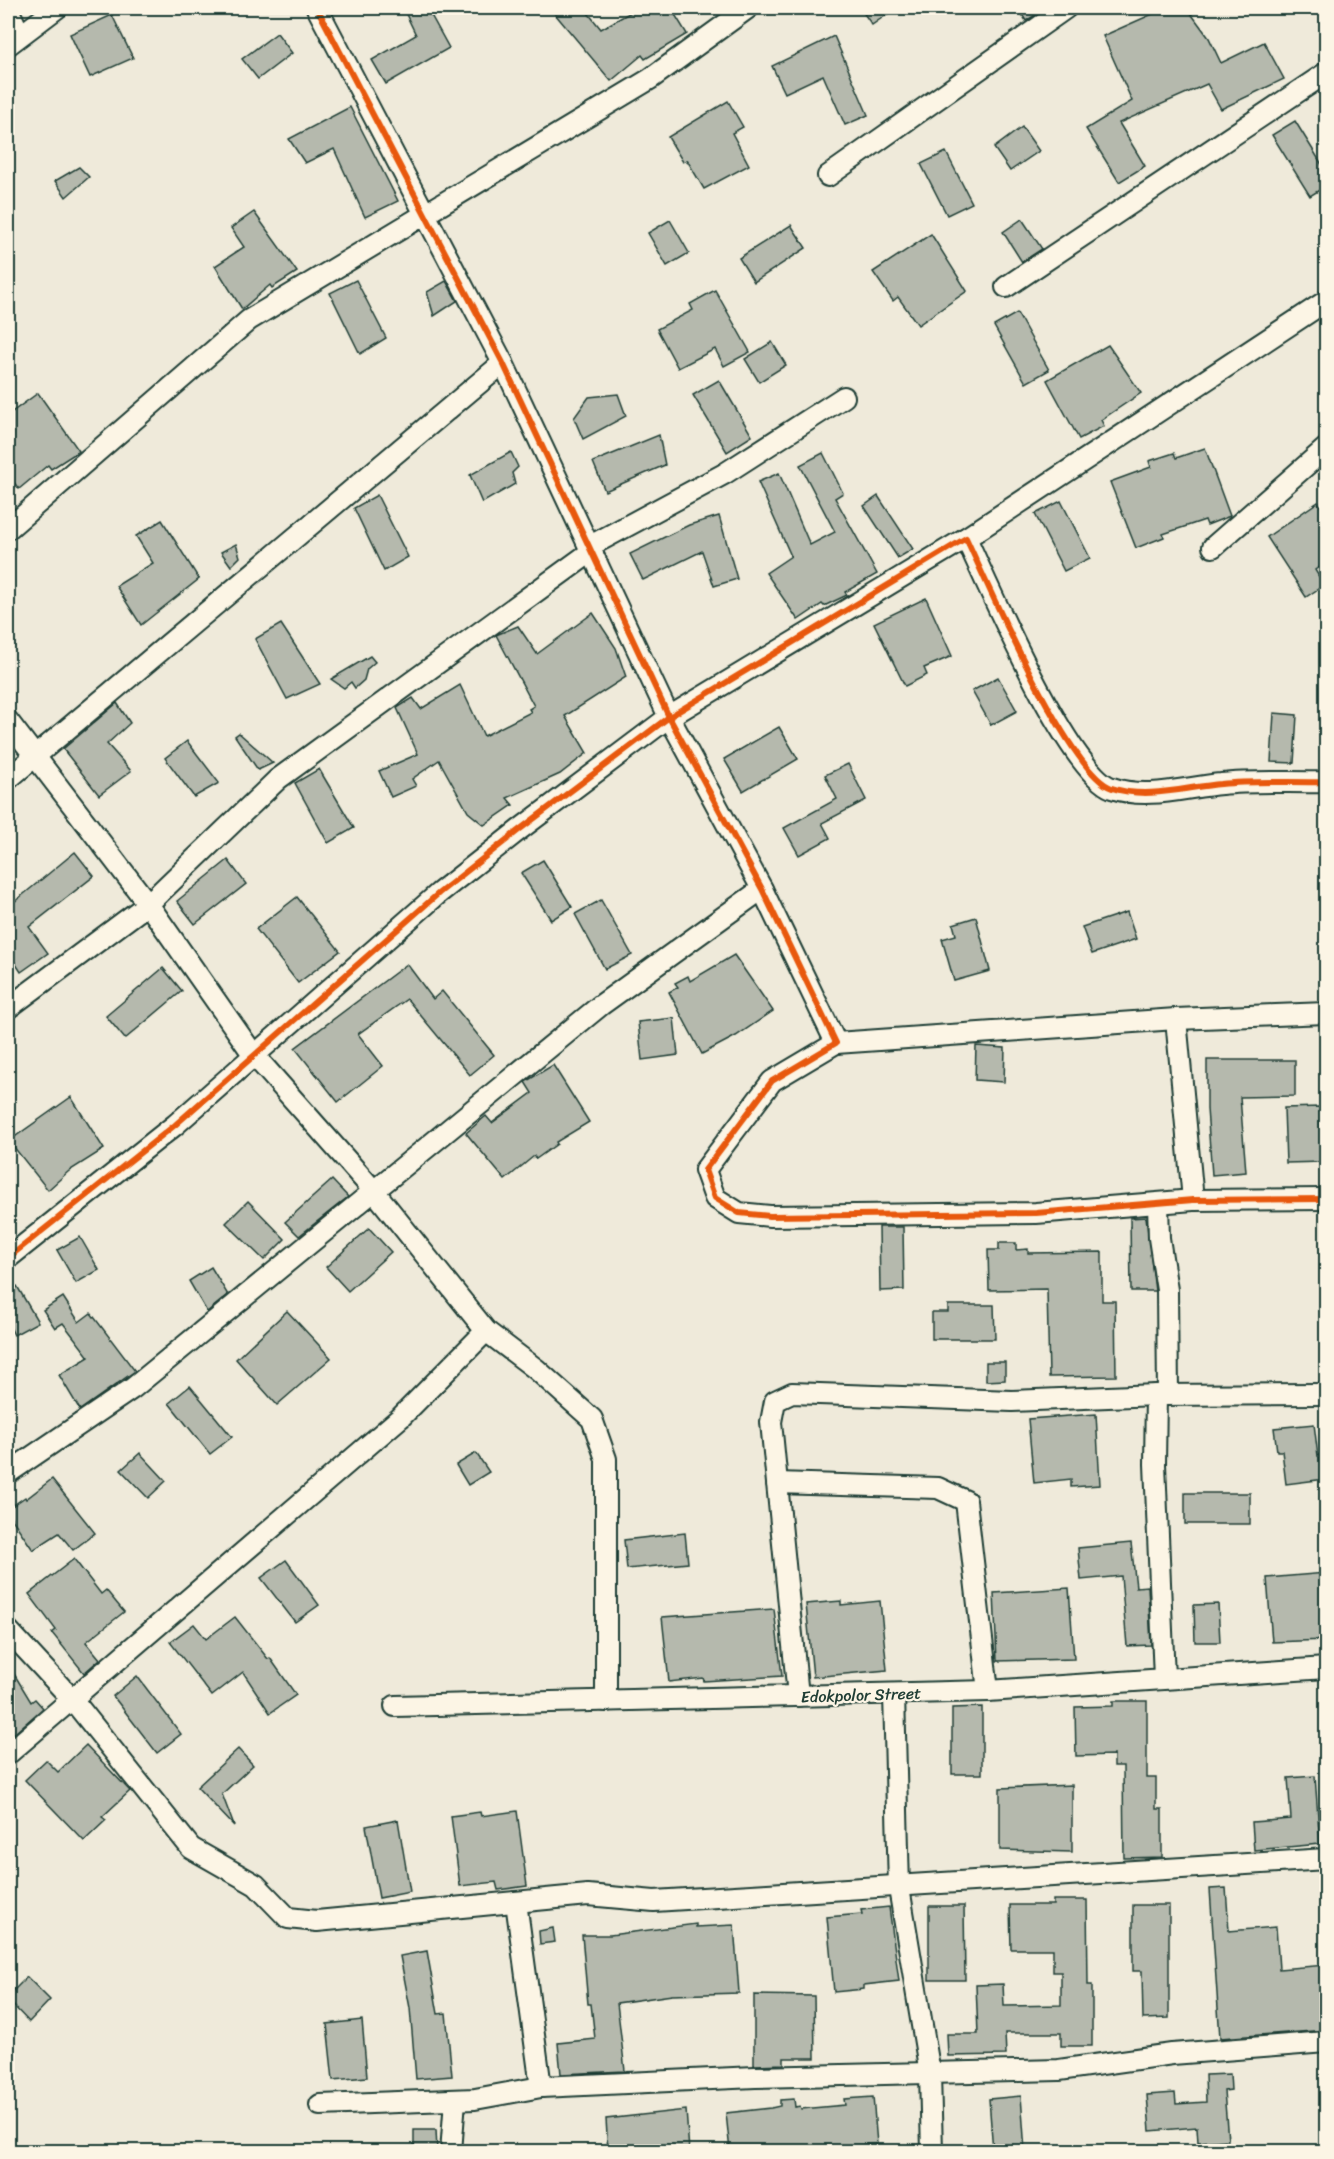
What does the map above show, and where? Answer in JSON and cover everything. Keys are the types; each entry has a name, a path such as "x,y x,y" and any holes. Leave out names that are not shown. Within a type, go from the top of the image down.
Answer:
{"street":[{"path":"8,9 14,40 57,8"},
{"path":"317,8 503,363 669,717 762,889 836,1043"},
{"path":"8,530 249,320 650,79 748,8"},
{"path":"828,176 1066,8"},
{"path":"1006,287 1326,73"},
{"path":"8,1258 175,1125 253,1054 439,893 669,717 966,538 1326,301"},
{"path":"8,779 503,363"},
{"path":"8,1008 148,904 278,778 591,549 724,474 844,397"},
{"path":"1213,547 1326,448"},
{"path":"966,538 1025,665 1078,758 1110,788 1142,794 1223,783 1326,782"},
{"path":"8,722 148,904 253,1054 375,1191 486,1331 536,1370 592,1419 606,1458 606,1701"},
{"path":"8,1473 133,1388 601,1005 762,889"},
{"path":"1326,1013 1176,1019 836,1043 772,1080 705,1170 715,1198 739,1214 770,1216 1036,1213 1193,1200 1326,1199"},
{"path":"1176,1019 1193,1200"},
{"path":"1158,1204 1158,1238 1167,1290 1162,1395 1155,1464 1164,1678"},
{"path":"8,1754 400,1418 486,1331"},
{"path":"798,1696 771,1422 775,1401 792,1393 1012,1401 1162,1395 1326,1394"},
{"path":"777,1483 938,1488 966,1501 988,1691"},
{"path":"8,1630 72,1699 191,1848 256,1885 288,1918 317,1921 588,1895 654,1901 899,1888 1326,1859"},
{"name":"Edokpolor Street","path":"395,1706 988,1691 1326,1668"},
{"path":"894,1694 899,1888 930,2073 932,2151"},
{"path":"516,1902 541,2087"},
{"path":"320,2105 455,2100 541,2087 755,2078 1059,2070 1172,2054 1326,2042"},
{"path":"451,2151 455,2100"}],"building":[{"path":"403,8 427,8 449,48 386,84 372,60 416,35"},
{"path":"550,8 584,8 601,29 638,8 671,8 687,34 645,59 642,55 611,81"},
{"path":"860,8 896,8 872,25"},
{"path":"1018,8 1046,8 1026,21"},
{"path":"1151,8 1187,8 1209,38 1221,63 1264,42 1284,79 1221,109 1207,84 1119,123 1145,166 1119,182 1086,129 1132,101 1103,36 1155,13"},
{"path":"112,15 133,58 90,77 70,34"},
{"path":"277,33 292,53 258,79 242,59"},
{"path":"834,36 868,115 845,125 823,75 785,93 772,66"},
{"path":"728,101 743,127 732,133 749,165 704,189 687,160 683,162 668,137"},
{"path":"350,107 398,201 365,217 334,149 305,163 289,139"},
{"path":"1295,121 1326,171 1326,186 1310,196 1272,135"},
{"path":"1022,127 1039,151 1010,171 994,148"},
{"path":"946,152 972,203 947,215 921,164"},
{"path":"79,167 89,177 66,197 55,181"},
{"path":"254,212 297,272 272,288 270,285 242,309 215,266 244,247 231,228"},
{"path":"1022,219 1042,249 1022,262 1003,232"},
{"path":"670,220 689,253 667,266 648,233"},
{"path":"791,225 806,248 754,282 739,258"},
{"path":"931,234 967,291 918,325 898,297 893,301 873,272"},
{"path":"356,280 386,338 360,354 330,293"},
{"path":"446,281 457,301 434,316 427,292"},
{"path":"715,290 750,352 724,366 715,349 678,368 657,329 693,310 690,304"},
{"path":"1017,313 1049,370 1026,383 994,326"},
{"path":"772,342 786,365 759,382 745,359"},
{"path":"1108,345 1141,393 1101,420 1104,426 1079,439 1047,380"},
{"path":"719,380 752,436 727,452 693,395"},
{"path":"38,393 79,451 51,469 48,465 19,489 8,475 8,415"},
{"path":"618,394 626,416 583,439 574,418 589,397"},
{"path":"659,435 665,465 605,491 593,462"},
{"path":"1205,448 1230,516 1207,525 1205,520 1163,534 1164,537 1136,548 1110,482 1151,467 1149,461 1174,453 1176,458"},
{"path":"511,452 518,467 512,473 515,484 482,503 470,475"},
{"path":"823,453 843,493 835,498 877,574 845,592 847,595 824,606 822,604 798,620 766,573 791,556 758,482 779,473 810,545 835,532 800,465"},
{"path":"377,495 408,557 384,571 354,508"},
{"path":"878,496 913,549 898,558 864,506"},
{"path":"1061,501 1090,558 1064,571 1035,514"},
{"path":"1318,502 1326,514 1326,562 1315,570 1324,585 1306,597 1267,537"},
{"path":"719,516 737,579 714,586 702,551 643,580 630,554 689,525"},
{"path":"162,520 199,579 141,625 116,586 153,563 136,536"},
{"path":"236,544 240,557 231,566 221,552"},
{"path":"926,598 952,656 924,668 927,675 905,686 874,623"},
{"path":"593,613 616,648 626,677 565,716 587,753 560,774 507,798 513,805 484,825 468,812 439,760 412,779 416,786 391,797 379,771 418,754 397,708 413,698 421,709 460,685 484,736 531,712 529,709 534,706 496,635 518,626 537,654"},
{"path":"281,624 320,684 287,699 255,639"},
{"path":"370,656 375,662 367,669 364,680 355,688 351,682 344,688 331,679"},
{"path":"998,677 1017,711 991,725 972,691"},
{"path":"117,703 130,723 107,744 131,771 99,795 63,749"},
{"path":"1274,713 1297,715 1294,763 1271,762"},
{"path":"779,727 798,759 743,791 724,759"},
{"path":"239,733 273,763 258,770 235,736"},
{"path":"187,741 219,783 194,797 165,758"},
{"path":"848,764 866,800 822,823 830,838 799,855 784,828 837,799 825,775"},
{"path":"319,769 354,828 328,843 295,783"},
{"path":"75,852 94,876 29,927 48,953 21,972 8,952 8,907"},
{"path":"228,860 246,884 195,924 177,901"},
{"path":"543,860 572,907 551,920 521,873"},
{"path":"297,897 340,951 298,983 256,929"},
{"path":"601,900 632,955 605,969 575,914"},
{"path":"1127,912 1136,939 1092,954 1082,927"},
{"path":"976,917 990,971 954,981 942,939 956,935 953,924"},
{"path":"734,955 773,1011 736,1036 702,1054 669,992 678,987 675,983 688,976 690,981"},
{"path":"407,964 433,999 442,991 494,1055 470,1075 407,999 358,1034 383,1066 338,1102 295,1048"},
{"path":"163,968 182,991 125,1039 106,1016"},
{"path":"674,1018 678,1055 642,1060 638,1022"},
{"path":"976,1046 1005,1048 1004,1082 975,1080"},
{"path":"1207,1060 1295,1060 1295,1096 1240,1097 1246,1172 1212,1175 1207,1109"},
{"path":"553,1065 589,1122 556,1142 557,1144 536,1159 534,1156 505,1180 466,1133 486,1116 492,1123 532,1093 525,1082"},
{"path":"71,1097 104,1149 69,1171 48,1190 9,1141"},
{"path":"1320,1107 1322,1162 1286,1163 1284,1108"},
{"path":"332,1180 348,1197 299,1236 285,1222"},
{"path":"248,1201 285,1239 264,1260 226,1223"},
{"path":"1146,1217 1155,1291 1131,1291 1130,1218"},
{"path":"879,1227 903,1227 904,1290 880,1291"},
{"path":"369,1228 391,1252 348,1291 326,1267"},
{"path":"80,1237 99,1270 76,1283 57,1250"},
{"path":"999,1243 1016,1243 1016,1250 1028,1249 1028,1253 1102,1252 1102,1301 1115,1301 1116,1376 1049,1377 1047,1289 989,1290 988,1250 999,1250"},
{"path":"211,1267 228,1295 207,1312 189,1281"},
{"path":"17,1286 38,1322 14,1335 8,1323 8,1292"},
{"path":"63,1297 79,1322 91,1313 135,1371 80,1410 59,1375 89,1357 63,1323 55,1328 43,1310"},
{"path":"948,1305 994,1305 995,1339 932,1339 932,1312 948,1312"},
{"path":"287,1311 331,1358 277,1405 236,1359"},
{"path":"986,1362 1005,1362 1005,1380 986,1381"},
{"path":"190,1386 232,1437 210,1454 169,1403"},
{"path":"1096,1414 1100,1485 1071,1487 1071,1479 1034,1483 1028,1419"},
{"path":"1314,1424 1318,1456 1322,1455 1325,1479 1286,1484 1282,1451 1277,1451 1274,1428"},
{"path":"140,1453 166,1481 148,1498 121,1470"},
{"path":"476,1453 489,1472 468,1485 456,1465"},
{"path":"52,1479 95,1533 73,1550 59,1533 33,1550 8,1513 8,1509 25,1497 26,1499"},
{"path":"1185,1493 1250,1493 1250,1524 1185,1524"},
{"path":"685,1533 688,1563 627,1569 624,1540"},
{"path":"1131,1543 1136,1587 1148,1586 1151,1645 1127,1646 1121,1576 1081,1580 1078,1548"},
{"path":"74,1559 101,1594 106,1590 124,1612 86,1642 100,1659 84,1673 52,1633 56,1630 29,1594"},
{"path":"286,1560 319,1605 295,1622 261,1578"},
{"path":"1326,1573 1326,1640 1272,1642 1267,1578"},
{"path":"1069,1588 1074,1659 997,1661 994,1593"},
{"path":"841,1601 841,1605 880,1601 887,1670 813,1677 806,1604"},
{"path":"1218,1604 1220,1642 1195,1642 1194,1605"},
{"path":"774,1609 782,1676 704,1681 703,1678 669,1682 662,1617"},
{"path":"235,1617 268,1659 270,1658 296,1695 270,1713 243,1672 212,1696 170,1642 194,1624 206,1639"},
{"path":"8,1664 31,1702 35,1699 43,1708 8,1739"},
{"path":"137,1676 181,1734 157,1753 113,1696"},
{"path":"1113,1701 1147,1701 1147,1778 1156,1778 1156,1809 1162,1809 1162,1857 1124,1858 1123,1766 1114,1766 1114,1755 1076,1756 1075,1707 1113,1706"},
{"path":"982,1707 982,1774 952,1774 952,1708"},
{"path":"86,1745 130,1791 102,1817 106,1820 84,1841 25,1780 46,1760 58,1772"},
{"path":"238,1749 253,1765 222,1794 234,1826 197,1787"},
{"path":"1315,1776 1320,1844 1254,1850 1252,1822 1291,1819 1288,1778"},
{"path":"1072,1785 1072,1852 1000,1850 1000,1788"},
{"path":"517,1811 527,1886 498,1890 496,1882 460,1886 451,1816 480,1812 481,1816"},
{"path":"398,1820 410,1892 379,1898 366,1826"},
{"path":"1226,1888 1229,1931 1276,1927 1279,1969 1326,1965 1326,2030 1220,2038 1210,1889"},
{"path":"1053,1900 1087,1900 1088,1985 1092,1985 1092,2046 1061,2046 1061,2033 1005,2033 1006,2055 948,2056 947,2034 978,2034 976,1985 1003,1984 1004,2006 1061,2005 1061,1972 1053,1972 1053,1949 1011,1949 1010,1905 1053,1905"},
{"path":"1133,1905 1169,1905 1169,2018 1143,2019 1142,1971 1133,1971"},
{"path":"929,1906 964,1906 965,1980 929,1980"},
{"path":"889,1907 899,1981 864,1985 864,1989 834,1992 827,1917 862,1914 861,1910"},
{"path":"696,1924 696,1927 734,1925 739,1993 672,1995 617,2003 625,2071 561,2074 558,2043 595,2039 591,2004 588,2004 582,1935 610,1935"},
{"path":"553,1928 555,1942 540,1944 539,1931"},
{"path":"427,1951 438,2014 446,2013 452,2076 416,2079 410,2008 400,1956"},
{"path":"27,1977 50,2000 29,2022 8,2000 8,1996"},
{"path":"754,1995 814,1996 815,2058 784,2058 784,2064 754,2065"},
{"path":"362,2020 367,2077 333,2080 327,2024"},
{"path":"1230,2074 1231,2090 1224,2091 1228,2140 1198,2142 1197,2127 1150,2131 1147,2095 1175,2093 1176,2104 1206,2102 1205,2075"},
{"path":"1021,2096 1025,2151 993,2151 989,2099"},
{"path":"873,2097 877,2144 842,2146 842,2151 730,2151 726,2113 780,2106 780,2100 794,2099 795,2107 800,2106 801,2109 845,2105 844,2099"},
{"path":"686,2110 689,2151 608,2151 606,2119"},
{"path":"414,2130 436,2130 437,2151 414,2151"}],"cycle path":[{"path":"317,8 503,363 669,717 762,889 836,1043 772,1081 705,1170 715,1198 739,1213 770,1216 1036,1213 1193,1200 1326,1199"},
{"path":"8,1258 175,1125 439,893 669,717 966,538 1031,675 1053,715 1074,750 1094,775 1112,788 1153,793 1234,783 1326,782"}]}
